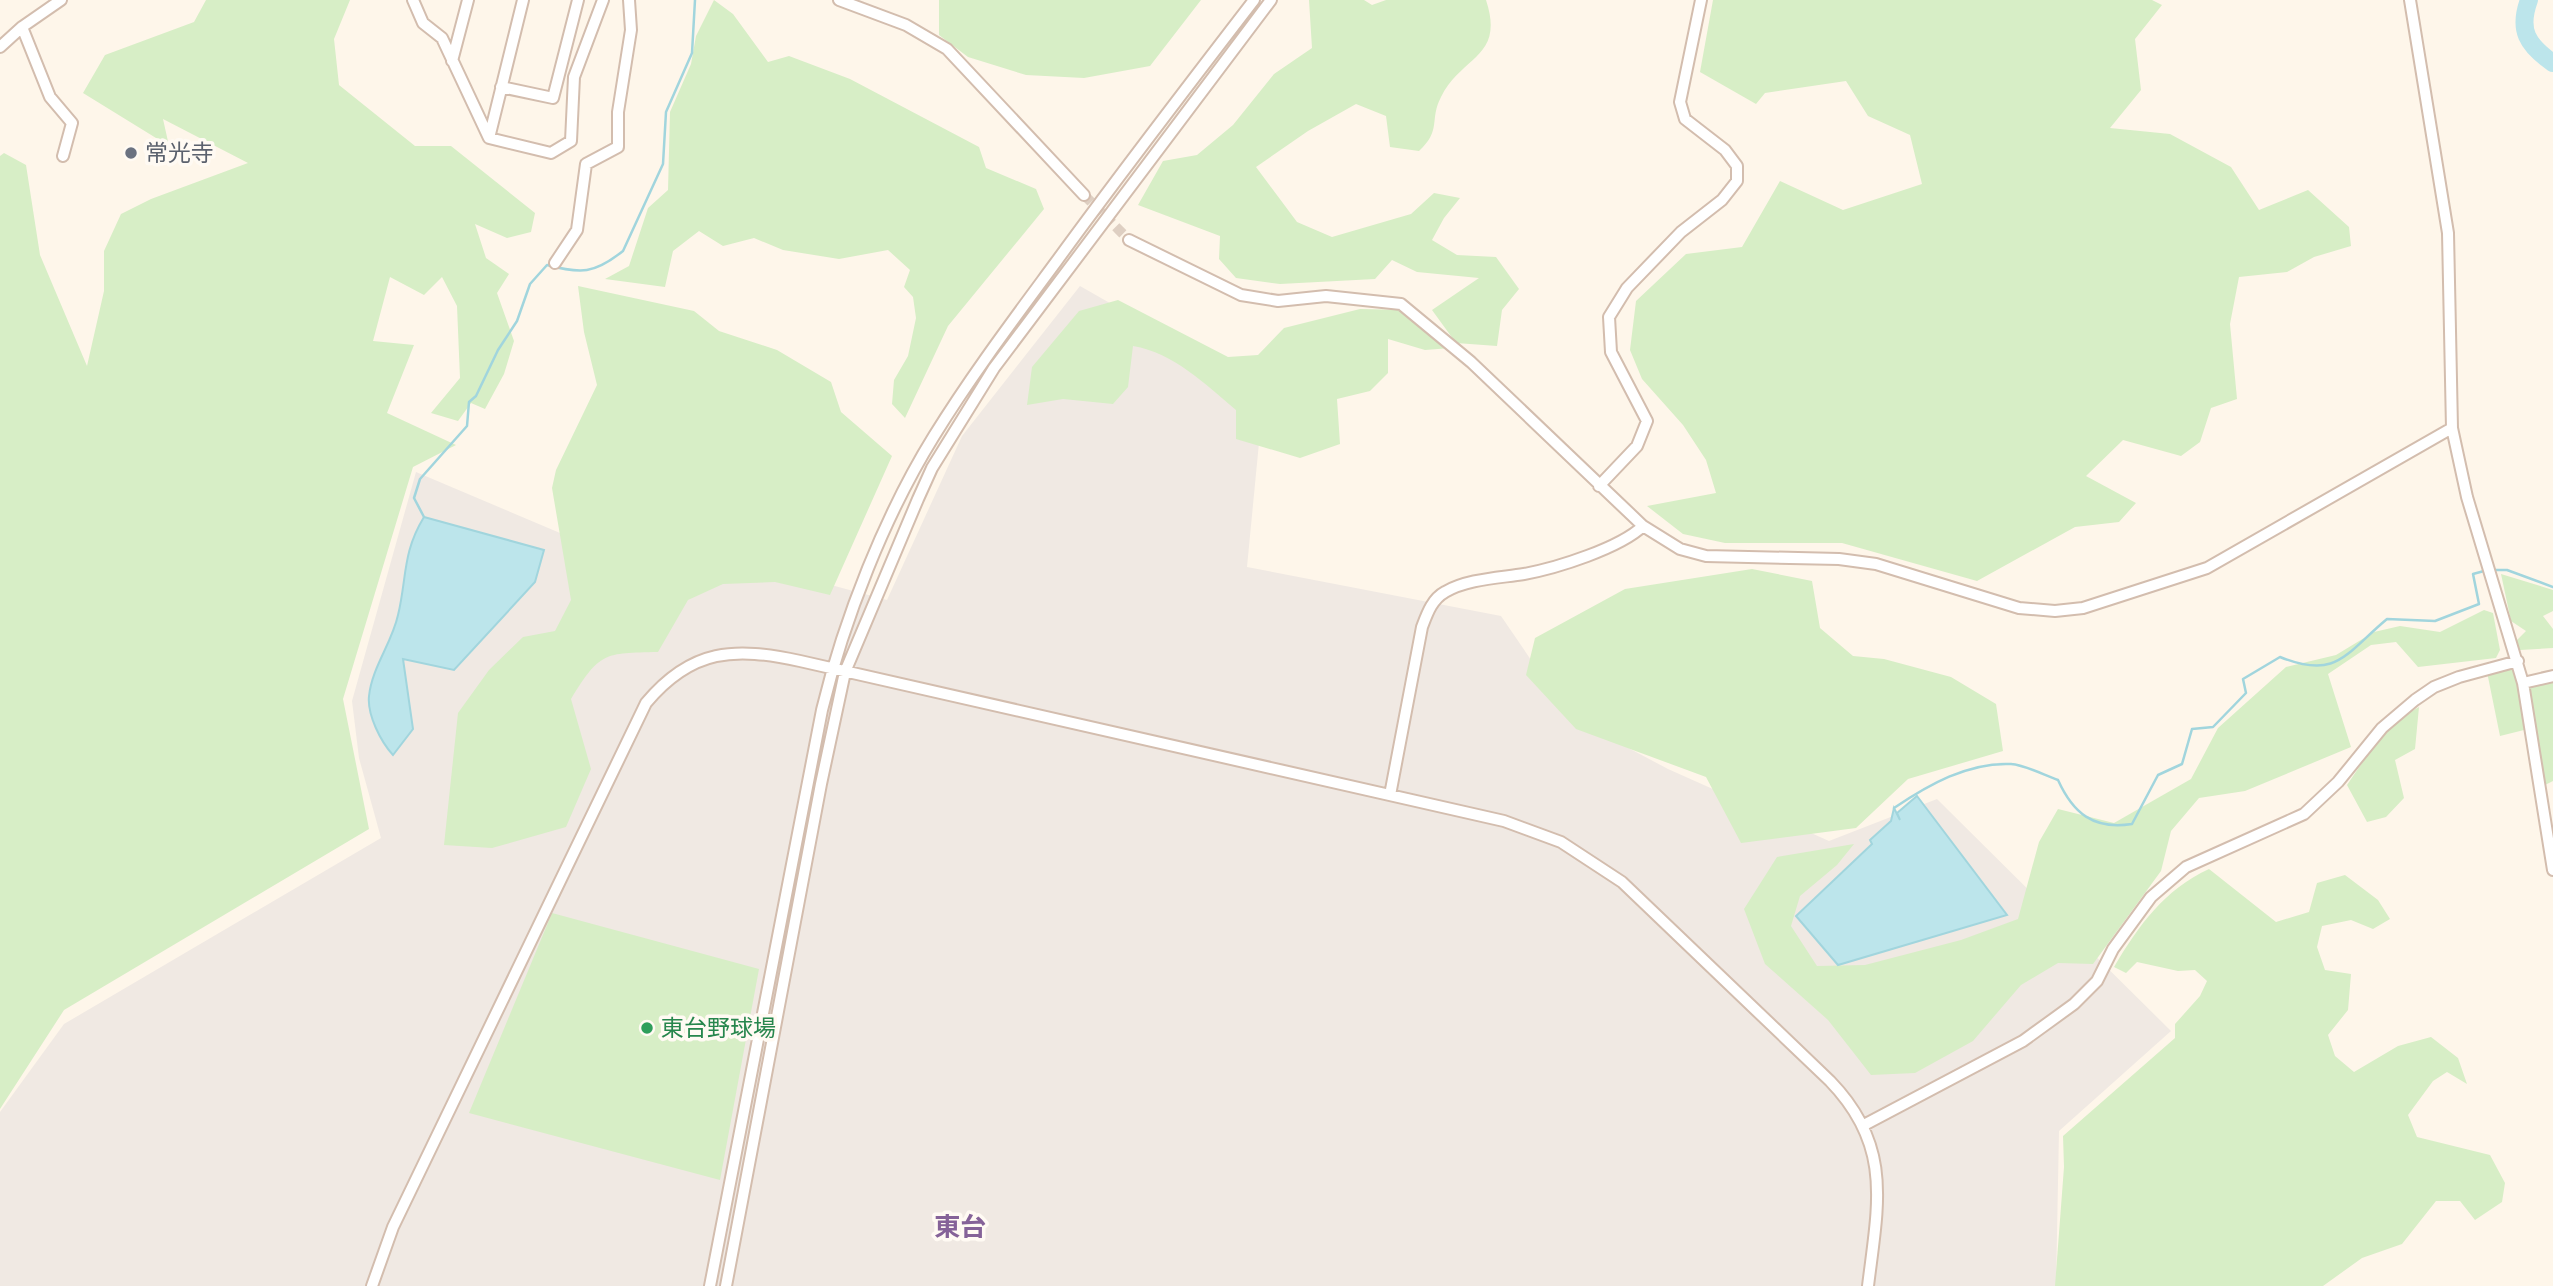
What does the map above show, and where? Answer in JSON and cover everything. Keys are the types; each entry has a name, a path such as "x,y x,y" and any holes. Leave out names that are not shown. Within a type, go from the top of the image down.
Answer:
{"street":[{"path":"0,47 22,27 61,0"},
{"path":"413,0 423,23 442,38 489,138"},
{"path":"452,62 468,0"},
{"path":"489,138 523,0"},
{"path":"501,87 553,98 578,0"},
{"path":"489,138 551,153 571,141 574,77 604,0"},
{"path":"555,263 577,230 586,164 618,147 618,112 631,30 628,0"},
{"path":"839,0 906,25 947,49 1084,195"},
{"path":"710,1286 832,668 877,551 901,496 934,436 1071,242 1254,0"},
{"path":"726,1286 821,784 845,672 918,499 953,433 994,368 1270,0"},
{"path":"1599,486 1637,446 1647,421 1611,352 1609,317 1628,288 1681,232 1722,200 1737,181 1737,166 1725,150 1685,119 1680,103 1701,0"},
{"path":"2410,0 2448,233 2452,428 2467,497 2518,661 2553,870"},
{"path":"22,27 50,97 72,123 63,156"},
{"path":"1129,240 1241,295 1278,301 1326,296 1401,304 1471,362 1643,526 1680,549 1706,556 1839,559 1876,564 2019,608 2055,611 2083,608 2207,568 2452,428"},
{"path":"1391,795 1422,627 1429,608 1443,592 1469,583 1539,571 1631,538 1643,526"},
{"path":"372,1286 393,1227 646,703 674,674 698,661 724,653 761,653 832,668 1391,795 1528,829 1561,842 1601,866 1630,890 1846,1098 1864,1125 1875,1157 1878,1193 1868,1286"},
{"path":"1864,1125 2023,1041 2074,1004 2097,981 2113,949 2151,897 2186,867 2304,814 2339,782 2382,728 2415,700 2434,687 2459,677 2518,661"},
{"path":"2523,683 2553,676"}],"shaded area":[{"path":"1080,286 1264,391 1247,567 1501,616 1570,717 1668,769 1829,841 1937,799 2171,1031 2059,1131 2056,1286 0,1286 0,1112 64,1024 381,838 359,758 352,701 416,472 657,574 775,570 887,600 962,436"}],"green space":[{"path":"206,0 350,0 334,39 339,85 415,146 451,146 535,213 531,232 507,238 475,224 486,258 509,274 497,293 514,341 504,374 485,409 471,403 458,421 431,413 460,378 457,306 442,277 424,295 390,277 373,341 414,345 387,413 456,445 413,467 343,699 369,829 64,1010 0,1109 0,156 4,153 26,165 40,255 87,366 104,291 104,251 121,214 151,199 248,163 163,119 169,146 83,93 105,55 194,22"},
{"path":"714,0 733,14 768,62 789,56 850,79 979,147 986,168 1036,189 1044,209 948,326 905,418 892,404 894,380 908,356 916,318 913,297 904,287 910,270 888,250 839,259 783,250 754,238 723,246 699,231 673,251 665,287 605,279 629,266 648,208 668,190 670,112 691,64 696,36"},
{"path":"939,0 1201,0 1150,66 1084,78 1026,75 968,57 939,35"},
{"path":"1309,0 1364,0 1372,5 1386,0 1486,0 1490,34 1486,45 1450,83 1441,97 1433,131 1419,151 1390,147 1386,116 1356,104 1308,131 1256,167 1297,222 1332,237 1411,214 1434,193 1460,198 1444,218 1432,240 1457,255 1496,257 1519,289 1502,310 1497,346 1456,343 1432,310 1479,278 1417,272 1392,260 1375,279 1280,284 1236,278 1219,259 1220,236 1138,205 1163,161 1197,155 1233,125 1274,74 1312,48"},
{"path":"1713,0 2152,0 2162,5 2135,39 2141,90 2110,128 2170,134 2231,167 2259,210 2308,190 2349,227 2351,246 2314,257 2287,272 2239,277 2230,324 2237,399 2211,408 2200,442 2181,456 2123,440 2086,476 2136,503 2119,522 2075,527 1977,581 1842,543 1725,543 1683,534 1647,506 1716,493 1706,460 1683,425 1642,379 1630,350 1636,301 1686,254 1742,247 1780,181 1843,210 1922,184 1910,135 1868,116 1846,81 1765,93 1756,104 1700,72"},
{"path":"578,286 694,311 719,331 777,350 831,382 841,412 892,456 830,595 775,582 723,584 688,600 658,652 614,655 605,658 589,672 571,699 591,769 566,827 492,848 444,845 458,713 489,670 523,637 555,631 571,600 552,488 556,470 597,385 584,332"},
{"path":"1118,300 1228,357 1258,355 1284,328 1360,309 1408,310 1451,348 1425,350 1388,339 1388,373 1370,391 1337,399 1340,444 1300,458 1236,439 1236,410 1175,362 1133,346 1128,387 1113,404 1063,399 1027,405 1032,367 1079,311"},
{"path":"1752,569 1812,581 1820,628 1853,656 1884,659 1951,677 1996,704 2003,751 1908,779 1856,828 1741,843 1706,777 1576,729 1526,675 1535,638 1625,589"},
{"path":"2501,574 2553,590 2553,611 2543,616 2553,629 2553,648 2520,650 2515,642 2526,631 2511,621"},
{"path":"2484,610 2493,613 2500,650 2496,658 2418,667 2396,642 2371,645 2328,674 2351,747 2245,791 2199,798 2171,831 2161,871 2093,964 2058,963 2021,985 1973,1041 1915,1073 1871,1075 1828,1020 1765,964 1744,909 1777,857 1854,844 1837,865 1800,896 1791,926 1817,966 1865,965 1961,940 2018,919 2039,842 2058,809 2114,823 2191,779 2218,728 2286,667 2336,655 2374,632 2400,626 2440,632"},
{"path":"2516,665 2520,685 2553,678 2553,781 2545,785 2536,727 2500,736 2487,672"},
{"path":"2419,707 2415,749 2395,760 2404,798 2386,817 2367,822 2347,785 2387,732"},
{"path":"2209,869 2276,922 2309,912 2317,883 2345,875 2378,900 2390,919 2373,929 2351,920 2322,926 2317,947 2325,970 2351,974 2348,1010 2328,1035 2335,1056 2354,1072 2398,1046 2431,1037 2458,1058 2467,1084 2447,1072 2433,1081 2408,1115 2417,1137 2490,1155 2505,1183 2502,1202 2475,1220 2460,1201 2436,1201 2402,1244 2362,1258 2323,1286 2055,1286 2064,1167 2063,1136 2175,1038 2175,1024 2200,996 2207,981 2195,970 2178,971 2137,962 2126,973 2114,967 2154,910 2179,887"},
{"path":"552,913 759,969 720,1180 469,1113"}],"water":[{"path":"424,517 544,550 535,582 454,670 403,659 413,729 393,755 376,728 370,711 369,696 374,675 395,625 408,554"},
{"path":"1917,796 2007,915 1838,965 1796,916 1872,844 1870,840 1891,821 1894,808 1900,820 1897,813"}],"waterway":[{"path":"424,517 414,498 420,479 467,426 469,402 476,396 498,350 517,321 530,284 547,265 569,270 587,270 604,264 623,251 663,164 666,112 692,53 695,0"},
{"path":"2529,0 2524,20 2527,36 2537,50 2553,63"},
{"path":"2491,570 2507,570 2553,587"},
{"path":"1894,808 1935,783 1964,771 1995,764 2011,764 2058,780 2070,802 2086,817 2106,824 2132,824 2158,775 2182,764 2192,729 2213,727 2246,693 2243,679 2280,657 2315,666 2339,660 2387,619 2435,621 2479,604 2473,574 2484,571"}],"tunnel":[{"path":"1084,195 1129,240"}],"place":[{"name":"常光寺","path":"131,153"},
{"name":"東台野球場","path":"647,1028"}],"district":[{"name":"東台","path":"960,1227"}]}
